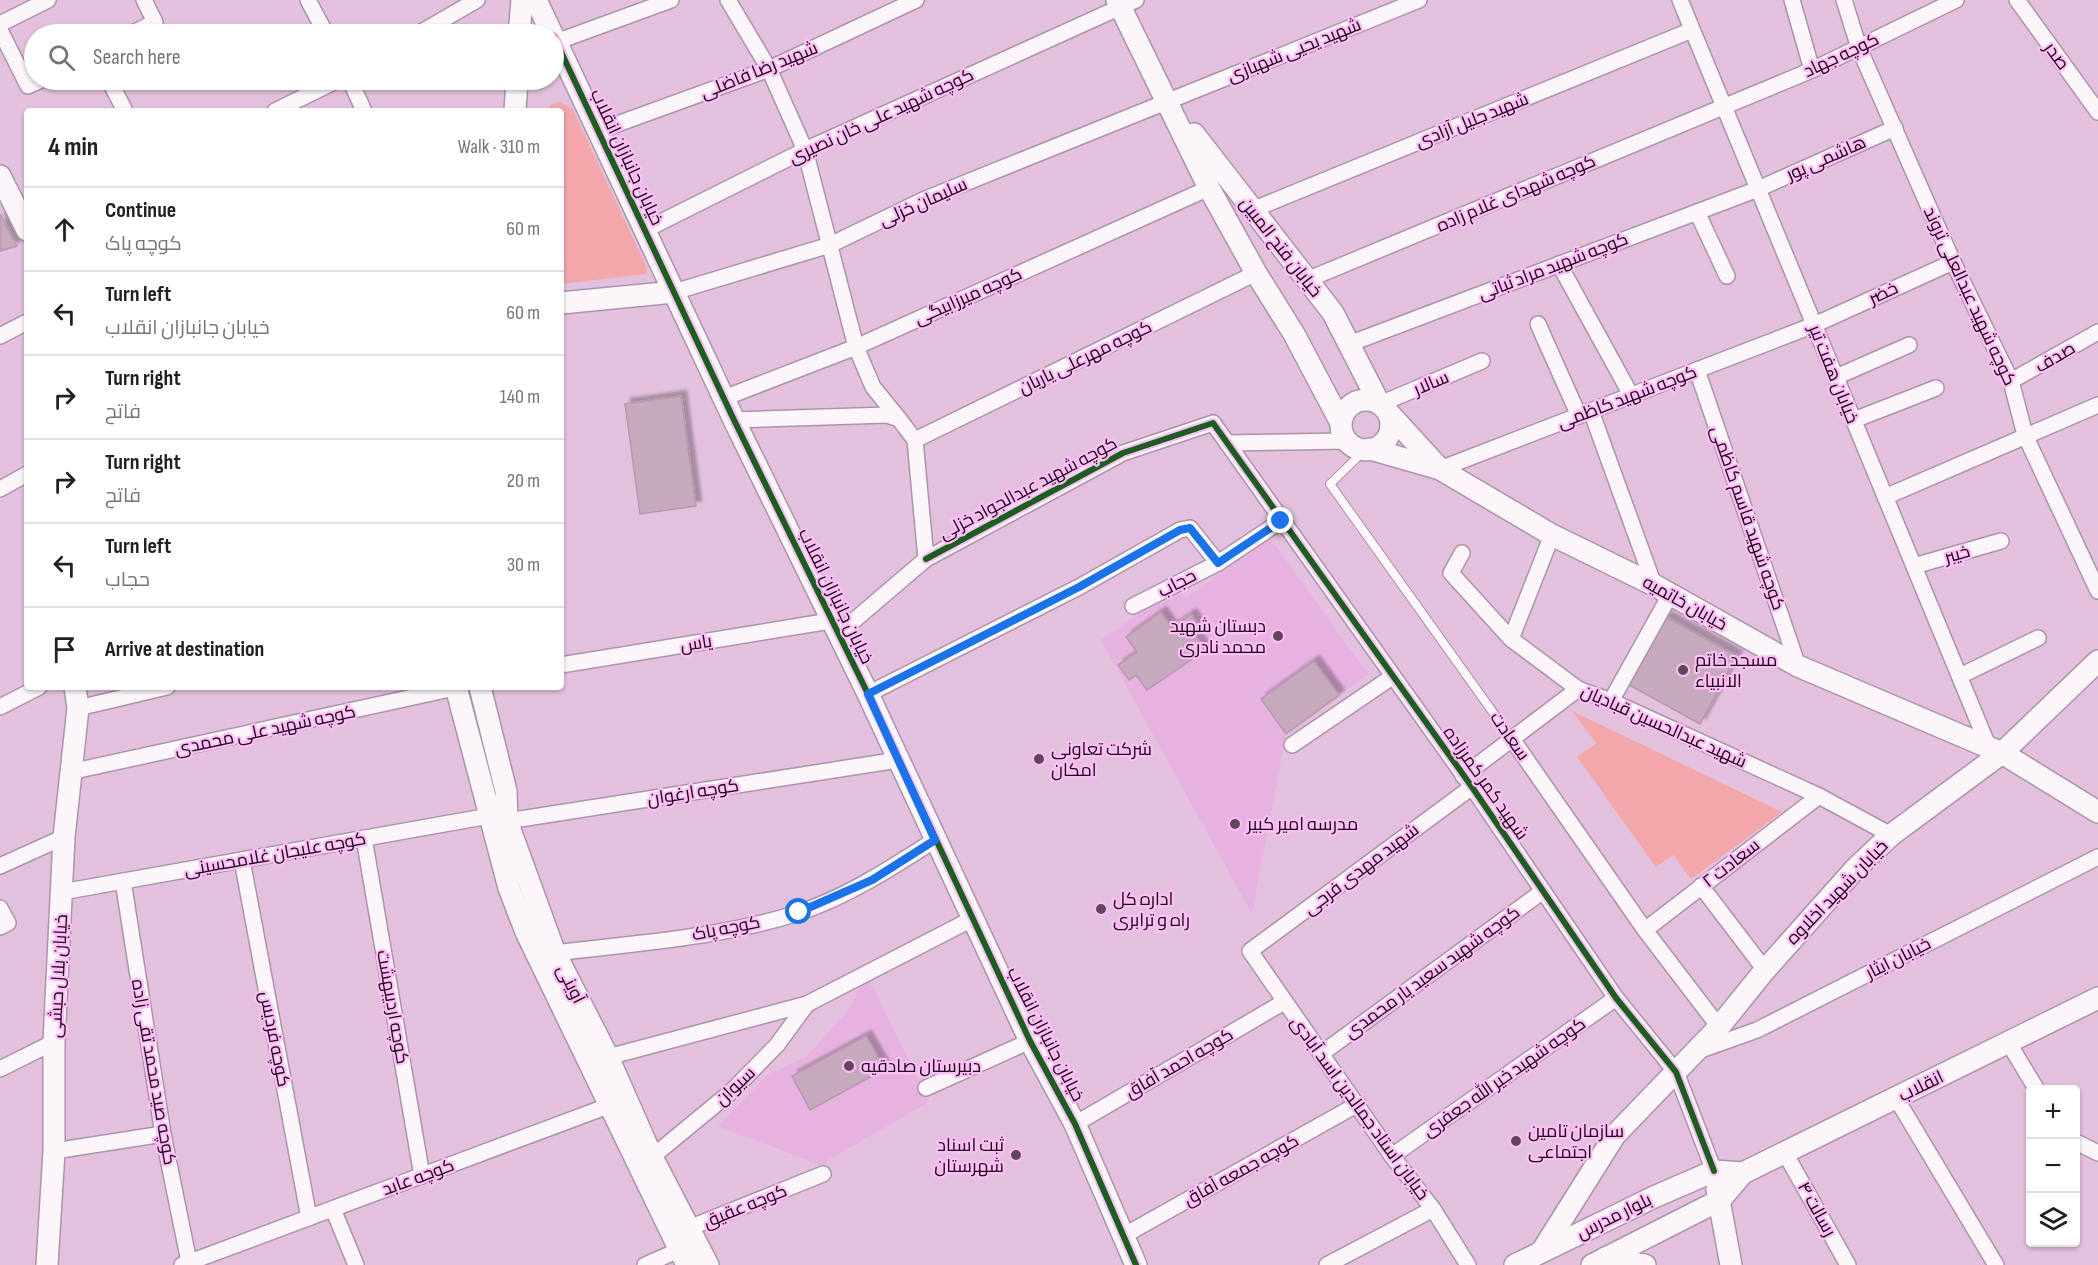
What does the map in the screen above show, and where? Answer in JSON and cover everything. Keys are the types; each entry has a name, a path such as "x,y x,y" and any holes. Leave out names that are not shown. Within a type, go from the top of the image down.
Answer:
{"street":[{"path":"0,24 48,0"},
{"path":"144,0 155,22 151,24"},
{"path":"308,0 321,24"},
{"path":"435,24 477,0"},
{"path":"520,24 522,0"},
{"name":"خیابان جانبازان انقلاب","path":"536,0 547,24"},
{"path":"564,35 671,0"},
{"path":"728,0 770,69 805,150 856,347 873,387 915,440 926,559"},
{"name":"شهید رضا فاضلی","path":"598,130 770,69 916,0"},
{"name":"شهید یحیی شهبازی","path":"1168,101 1419,0"},
{"name":"خیابان هفت تیر","path":"1680,0 1960,676 1996,750"},
{"path":"1792,0 1812,70"},
{"name":"کوچه شهید عبدالعلی تروند","path":"1844,0 1859,48 1894,128 1953,262 2011,381 2025,435 2098,591"},
{"name":"کوچه جهاد","path":"1724,106 1812,70 1956,0"},
{"name":"صدر","path":"2017,0 2098,112"},
{"name":"خیابان فتح المبین","path":"1124,2 1209,188 1256,273 1356,441"},
{"name":"کوچه شهید علی خان نصیری","path":"645,230 805,150 1124,2"},
{"path":"0,30 24,78"},
{"name":"شهید جلیل آزادی","path":"1252,210 1692,30"},
{"name":"خیابان جانبازان انقلاب","path":"564,59 734,420 868,694 1030,1041 1074,1124 1137,1265"},
{"path":"114,90 123,108"},
{"path":"281,108 318,90"},
{"path":"355,90 363,108"},
{"path":"515,108 516,90"},
{"name":"خیابان فتح المبین","path":"1168,101 1252,210 1309,279 1333,313 1382,405"},
{"name":"سلیمان خزلی","path":"674,292 830,245 923,200 1168,101"},
{"name":"کوچه شهدای غلام زاده","path":"1309,279 1724,106"},
{"name":"هاشمی پور","path":"1758,189 1894,128"},
{"path":"0,176 24,224"},
{"name":"کوچه میرزابیگی","path":"724,398 856,347 1209,188"},
{"name":"کوچه شهید مراد ثباتی","path":"1349,344 1758,189"},
{"path":"1698,212 1727,276"},
{"name":"خضر","path":"1814,325 1953,262"},
{"path":"1559,264 1631,395"},
{"name":"کوچه مهرعلی یاریان","path":"915,440 1256,273"},
{"path":"564,303 674,292"},
{"path":"0,336 24,324"},
{"path":"1538,324 1585,413 1662,590 1611,701"},
{"name":"کوچه شهید کاظمی","path":"1440,469 1814,325"},
{"name":"صدف","path":"2011,381 2098,332"},
{"path":"1836,377 1909,345"},
{"name":"سالار","path":"1382,405 1482,361"},
{"name":"کوچه شهید قاسم کاظمی","path":"1697,370 1798,666"},
{"path":"1854,420 1936,388"},
{"path":"1227,443 1356,441 1382,445 1389,437 1392,428 1382,405 1359,401 1350,406 1356,441"},
{"name":"خیابان خاتمیه","path":"1382,405 1440,469"},
{"path":"1885,497 2098,405"},
{"path":"734,420 887,416 899,419"},
{"name":"کوچه شهید عبدالجواد خزلی","path":"834,628 926,559 1123,453 1213,423"},
{"name":"شهید کمر کمرزاده","path":"1213,423 1468,782 1616,998 1676,1072 1714,1171"},
{"name":"خیابان خاتمیه","path":"1356,441 1440,469 1552,535 1662,590 1798,666 1996,750"},
{"path":"0,489 24,476"},
{"name":"حجاب","path":"1133,606 1218,563 1281,521"},
{"path":"868,694 1079,587 1180,530 1190,528 1218,563"},
{"path":"1511,639 1552,535"},
{"name":"خیبر","path":"1914,566 2001,541"},
{"name":"شهید عبدالحسین قبادیان","path":"1462,553 1451,573 1511,639 1578,689 1611,701 1818,796 1891,836"},
{"name":"یاس","path":"564,665 834,628"},
{"path":"1960,676 2038,638"},
{"name":"خیابان شهید اخلاوه","path":"1542,1251 1615,1135 1719,1027 1765,970 1855,869 2098,661"},
{"path":"1292,745 1392,677"},
{"name":"شهید مهدی فرجی","path":"1250,951 1468,782 1512,739 1578,689"},
{"path":"0,707 33,690"},
{"path":"76,697 140,690"},
{"name":"کوچه شهید علی محمدی","path":"70,772 448,690"},
{"name":"آوینی","path":"458,690 498,819 545,952 608,1106 683,1258"},
{"name":"آوینی","path":"481,690 506,791 498,819"},
{"name":"خیابان بلال حبشی","path":"47,1265 54,1151 54,1042 64,837 76,697"},
{"name":"سعادت","path":"1512,739 1645,930 1719,1027"},
{"path":"1996,750 2098,812"},
{"name":"کوچه ارغوان","path":"498,819 898,760"},
{"name":"سعادت ۲","path":"1645,930 1818,796"},
{"name":"کوچه علیجان غلامحسینی","path":"62,892 364,838 498,819"},
{"path":"0,866 64,837"},
{"name":"کوچه اردیبهشت","path":"364,838 422,1176"},
{"name":"کوچه پاک","path":"545,952 723,932 799,912 872,880 935,840"},
{"name":"خیابان ایثار","path":"1695,1052 1757,1030 2098,857"},
{"name":"کوچه فردیس","path":"242,860 309,1218"},
{"name":"کوچه صید محمد تقی زاده","path":"123,882 186,1264"},
{"path":"1701,886 1765,970"},
{"name":"کوچه شهید سعید یار محمدی","path":"1322,1054 1543,891"},
{"path":"0,908 8,923 0,927"},
{"path":"608,1106 608,1057 807,1004 972,919"},
{"name":"خیابان استاد جمالدین اسد آبادی","path":"1250,951 1392,1156 1432,1209 1468,1265"},
{"name":"آوینی","path":"545,952 608,1057 652,1157 708,1265"},
{"name":"کوچه شهید خیر الله جعفری","path":"1392,1156 1616,998"},
{"name":"انقلاب","path":"1720,1200 1743,1173 2098,998"},
{"name":"کوچه احمد آفاق","path":"1074,1124 1284,1002"},
{"name":"سیوان","path":"652,1157 732,1091 777,1045 807,1004"},
{"path":"926,1088 1030,1041"},
{"path":"0,1070 54,1042"},
{"path":"2008,1042 2035,1085"},
{"path":"1896,1098 1996,1265"},
{"name":"کوچه جمعه آفاق","path":"1124,1236 1358,1104"},
{"name":"کوچه عابد","path":"186,1264 608,1106"},
{"path":"54,1151 163,1134"},
{"path":"2080,1144 2098,1153"},
{"name":"رسالت ۴","path":"1785,1153 1848,1265"},
{"path":"1714,1171 1731,1265"},
{"name":"انقلاب","path":"1714,1171 1743,1173"},
{"name":"بلوار مدرس","path":"1515,1265 1714,1171"},
{"name":"کوچه عقیق","path":"683,1258 689,1228 823,1174"},
{"name":"بلوار مدرس","path":"1599,1262 1720,1200"},
{"path":"333,1209 356,1265"},
{"path":"1328,1265 1432,1209"},
{"path":"645,1265 683,1258"},
{"path":"1599,1262 1645,1265"}],"lane":[{"name":"سعادت","path":"1356,441 1330,484 1512,739"}],"path":[{"path":"155,22 193,0"}],"shaded area":[{"path":"560,102 572,108 647,268 646,274 564,284 564,108 549,108 551,104"},
{"name":"مدرسه امیر کبیر","path":"1270,538 1368,674 1286,734 1252,914 1101,640 1174,590 1187,597"},
{"path":"1572,711 1782,812 1691,879 1673,855 1656,867 1577,757 1596,743"},
{"name":"دبیرستان صادقیه","path":"869,980 929,1102 820,1165 718,1126 766,1076 807,1056 850,1008 860,985"}],"building":[{"path":"0,214 17,246 0,251"},
{"path":"681,396 696,506 640,514 625,404"},
{"path":"1161,612 1172,628 1191,614 1202,630 1195,635 1205,650 1147,690 1136,675 1129,680 1118,665 1137,652 1126,637"},
{"name":"مسجد خاتم الانبیاء","path":"1666,617 1737,656 1700,724 1629,685"},
{"path":"1314,661 1339,695 1286,734 1261,699"},
{"path":"866,1036 885,1069 810,1110 792,1076"}],"cycle path":[{"path":"564,58 734,420 868,694 1030,1041 1075,1124 1136,1265"},
{"path":"926,559 1123,453 1213,423 1472,787 1616,998 1676,1072 1714,1171"}],"place":[{"name":"دبستان شهید محمد نادری","path":"1278,636"},
{"name":"مسجد خاتم الانبیاء","path":"1683,670"},
{"name":"شرکت تعاونی امکان","path":"1039,759"},
{"name":"مدرسه امیر کبیر","path":"1235,824"},
{"name":"اداره کل راه و ترابری","path":"1101,909"},
{"name":"دبیرستان صادقیه","path":"849,1066"},
{"name":"سازمان تامین اجتماعی","path":"1516,1141"},
{"name":"ثبت اسناد شهرستان","path":"1016,1155"}],"route":[{"path":"799,912 872,880 935,840 868,694 1079,587 1180,530 1190,528 1218,563 1281,521"}]}
